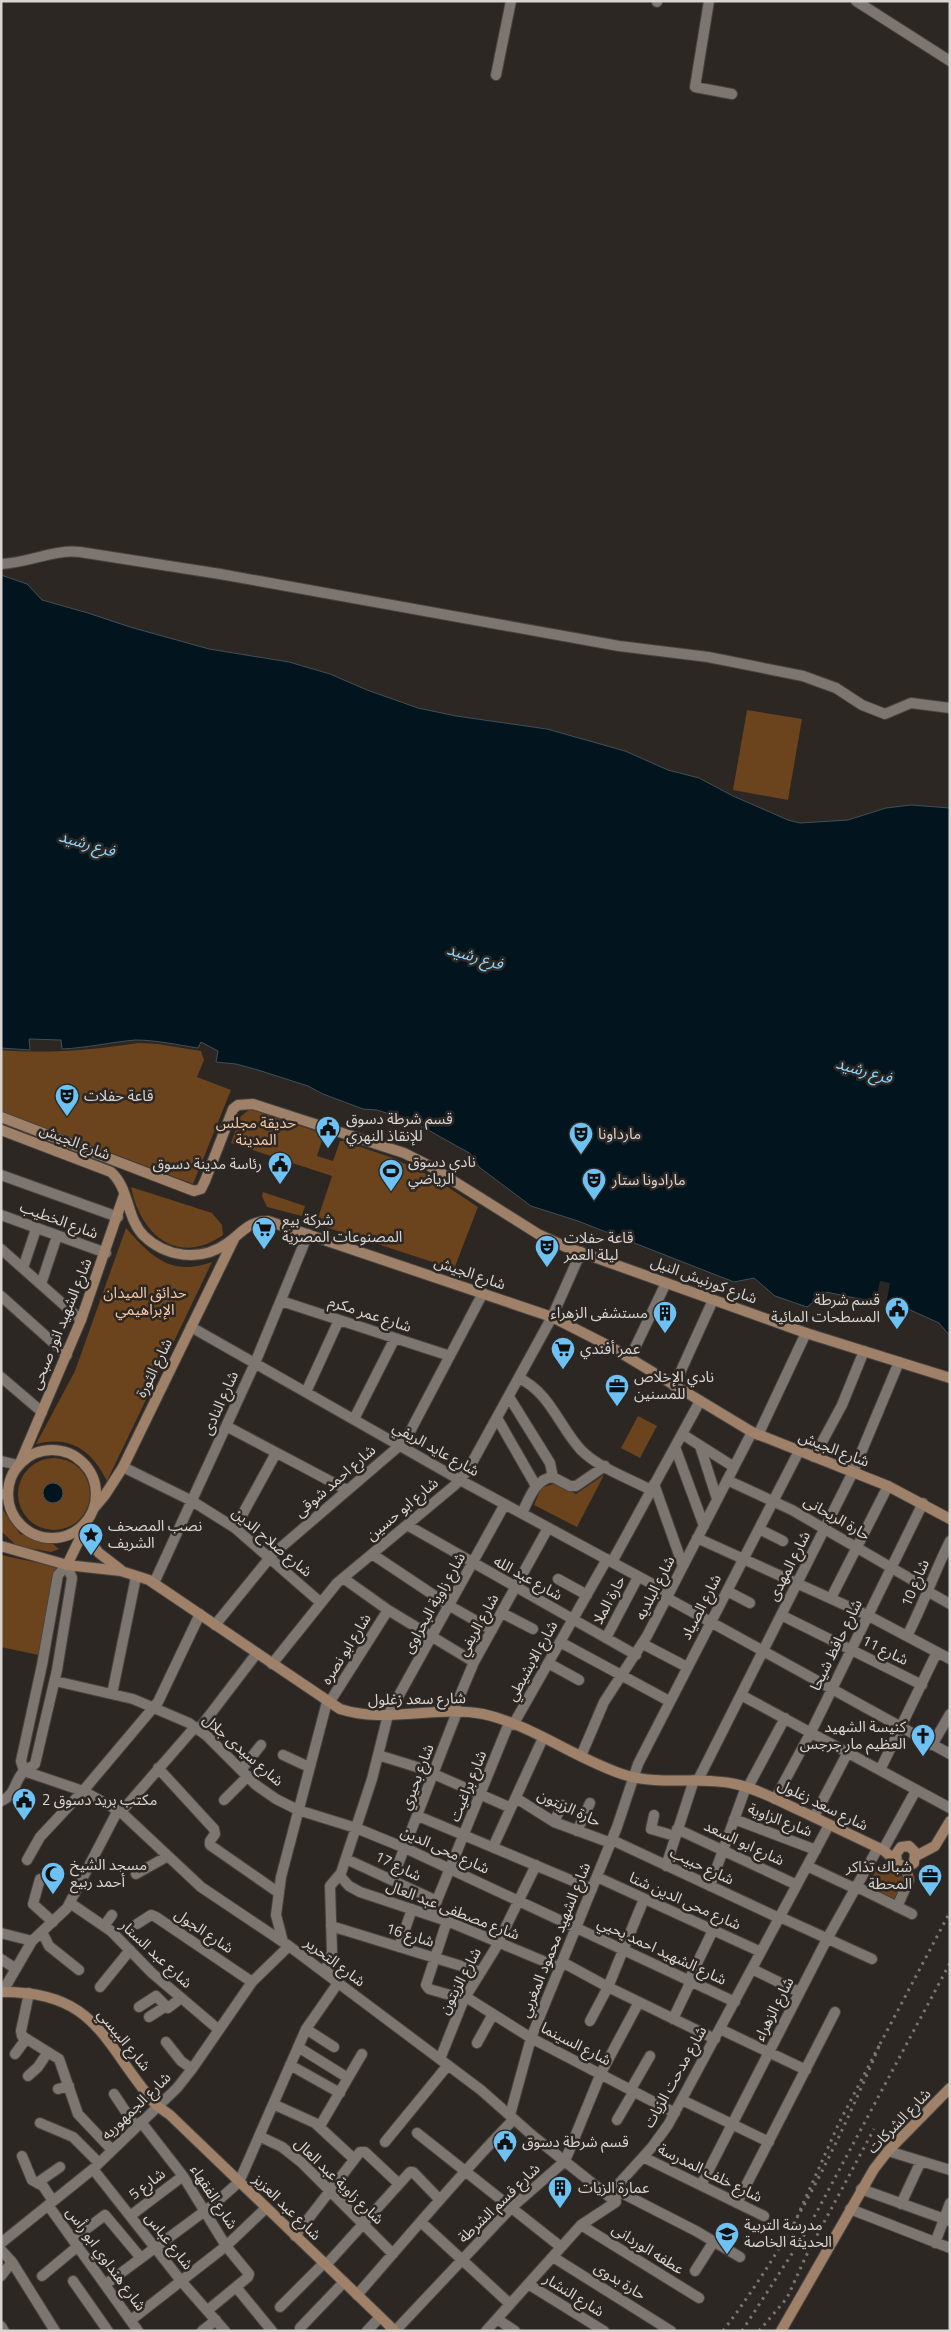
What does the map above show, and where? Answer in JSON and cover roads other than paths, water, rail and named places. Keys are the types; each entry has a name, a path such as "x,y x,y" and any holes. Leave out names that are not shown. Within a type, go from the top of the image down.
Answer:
{"street":[{"path":"496,75 511,1"},
{"path":"708,1 695,87 732,94"},
{"path":"856,1 950,61"},
{"path":"1,564 17,563 60,553 80,552 220,574 618,646 708,657 803,676 836,688 862,705 885,714 911,703 950,708"},
{"name":"شارع كورنيش النيل","path":"201,1189 233,1110 238,1105 253,1104 404,1153 538,1234 581,1252 806,1333 950,1378"},
{"name":"شارع الجيش","path":"1,1117 190,1190 201,1189"},
{"name":"شارع الجيش","path":"1,1130 105,1169 116,1176 130,1214 142,1234 150,1242 171,1252 188,1255 216,1250 249,1225 261,1221 275,1223 483,1293 552,1317 630,1358 755,1434 888,1486 950,1519"},
{"path":"1,1175 118,1218"},
{"name":"شارع الشهيد انور صبحى","path":"19,1464 81,1320 118,1218 124,1194"},
{"name":"شارع الخطيب","path":"1,1215 106,1253"},
{"path":"22,1268 36,1229"},
{"name":"شارع النادى","path":"154,1583 254,1363 308,1234"},
{"path":"41,1284 57,1236"},
{"name":"شارع الثورة","path":"94,1508 123,1467 235,1237"},
{"path":"1,1249 81,1320"},
{"name":"شارع ابو حسين","path":"272,1664 320,1602 343,1578 460,1480 472,1465 552,1317 581,1252"},
{"path":"630,1358 666,1283"},
{"name":"شارع احمد شوقى","path":"216,1625 269,1558 400,1446 409,1435 483,1293"},
{"path":"1,1296 67,1355"},
{"name":"شارع عمر مكرم","path":"281,1300 450,1356"},
{"path":"674,1386 713,1300"},
{"path":"306,1392 339,1320"},
{"name":"شارع عايد الريفي","path":"191,1327 460,1480 638,1577 710,1622 763,1652 950,1754"},
{"name":"شارع البلديه","path":"581,1756 604,1702 643,1644 727,1480 755,1434 806,1333"},
{"path":"354,1419 395,1338"},
{"path":"814,1457 842,1405 864,1351"},
{"name":"شارع المهدى","path":"666,1866 696,1780 854,1472 900,1362"},
{"path":"1,1377 42,1412"},
{"path":"519,1378 534,1386 543,1394 580,1449 592,1459 653,1487 683,1566"},
{"path":"509,1396 550,1463 553,1477"},
{"name":"شارع الابشيطي","path":"511,1724 586,1595 609,1561 653,1487 700,1401"},
{"path":"497,1418 536,1486"},
{"path":"226,1426 347,1490"},
{"path":"682,1434 734,1467"},
{"path":"700,1446 718,1499"},
{"path":"675,1447 704,1526"},
{"path":"1,1509 10,1479 19,1464 36,1452 56,1449 75,1456 94,1478 96,1488 94,1508 67,1566 58,1575 42,1668 21,1761 24,1771"},
{"name":"شارع الصياد","path":"633,1777 687,1667 799,1452"},
{"path":"236,1528 276,1453"},
{"path":"1,1461 19,1464"},
{"path":"522,1514 536,1486 542,1481 553,1477 570,1486 576,1486 606,1466"},
{"name":"شارع صلاح الدين","path":"123,1467 192,1501 236,1528 320,1602"},
{"name":"حارة الريحانى","path":"727,1480 773,1501 825,1529 950,1604"},
{"path":"831,1598 888,1486"},
{"path":"5,1495 21,1527 35,1535 60,1538 76,1531 88,1520"},
{"name":"شارع حافظ شيحا","path":"775,1798 810,1732 923,1503"},
{"name":"شارع زاوية البحراوى","path":"335,1980 327,1966 332,1957 330,1888 340,1876 346,1859 378,1755 388,1715 505,1504"},
{"name":"شارع عبد الله","path":"407,1525 636,1655"},
{"name":"شارع الريفي","path":"455,1712 474,1662 548,1528"},
{"path":"759,1529 783,1541"},
{"path":"83,1533 99,1553 121,1571"},
{"path":"698,1538 867,1615 950,1659"},
{"name":"شارع 10","path":"907,1636 923,1605 927,1590 950,1541"},
{"path":"1,1546 67,1566"},
{"path":"372,1554 450,1606 492,1630"},
{"path":"1,1801 9,1797 14,1791 24,1771 35,1764 55,1681 72,1578 67,1566"},
{"name":"شارع سعد زغلول","path":"67,1566 121,1571 154,1583 328,1703 352,1713 388,1715 455,1712 484,1715 511,1724 633,1777 720,1781 747,1787 775,1798 880,1849 902,1864"},
{"path":"112,1694 136,1577"},
{"name":"حارة الملا","path":"606,1638 638,1577"},
{"path":"343,1578 388,1610 474,1662"},
{"path":"558,1579 586,1595"},
{"path":"727,1591 750,1603"},
{"name":"شارع ابو نصره","path":"286,1944 276,1915 278,1893 309,1767 328,1703 388,1610"},
{"path":"502,1613 532,1629"},
{"path":"27,1860 40,1837 83,1791 154,1706 165,1690 200,1614"},
{"name":"شارع 11","path":"781,1615 922,1685"},
{"path":"560,1642 670,1701"},
{"path":"643,1644 687,1667"},
{"path":"880,1770 937,1652"},
{"path":"2,1992 32,1941 70,1902 120,1811 197,1728 257,1653"},
{"path":"548,1663 579,1680"},
{"name":"شارع سيدى جلال","path":"55,1681 154,1706 197,1728 266,1792 298,1810"},
{"path":"741,1695 950,1808"},
{"name":"شارع بحيري","path":"392,1880 434,1774 455,1712"},
{"path":"932,1745 950,1714"},
{"name":"شارع الزاوية","path":"710,1886 747,1787 785,1718"},
{"name":"شارع براغيت","path":"431,1915 511,1724"},
{"path":"493,1847 543,1738"},
{"path":"224,1800 244,1773 261,1745"},
{"path":"814,1817 848,1752"},
{"path":"283,1755 309,1767"},
{"path":"378,1755 434,1774 511,1808"},
{"path":"158,1768 214,1829 215,1834 210,1840 210,1845 278,1893"},
{"name":"شارع التحرير","path":"24,1771 83,1791 120,1811 207,1891 286,1944 490,2096 512,2117 616,2202"},
{"name":"شارع الشهيد محمود المغربي","path":"358,2295 464,2170 512,2117 531,2038 597,1878 633,1777"},
{"name":"شارع الزهراء","path":"701,2185 854,1887 916,1790"},
{"name":"حارة الزيتون","path":"516,1798 554,1822 611,1842"},
{"path":"577,1831 590,1803"},
{"path":"554,1822 562,1805"},
{"name":"شارع محى الدين","path":"298,1810 356,1828 404,1848 577,1927"},
{"name":"شارع ابو السعد","path":"654,1815 651,1829 676,1833 723,1850 797,1885"},
{"path":"418,1816 592,1889"},
{"name":"شارع الزاوية","path":"734,1819 816,1850"},
{"path":"916,1856 930,1851 950,1822"},
{"name":"شارع مدحت الزيات","path":"614,2189 661,2136 675,2113 829,1824"},
{"name":"شارع حبيب","path":"611,1842 872,1959"},
{"path":"898,1907 909,1880 902,1864 896,1858 898,1850 905,1846 913,1848 916,1856 914,1863 902,1864"},
{"path":"136,1874 168,1856"},
{"name":"شارع 17","path":"346,1859 437,1901"},
{"name":"شارع الزيتون","path":"386,2142 444,2062 465,1998 498,1942 536,1865"},
{"path":"807,1866 912,1914"},
{"name":"شارع مصطفى عبد العال","path":"340,1876 354,1889 431,1915 561,1965 715,2039"},
{"name":"شارع محى الدين شتا","path":"597,1878 761,1952"},
{"path":"40,1879 34,1904 52,1922"},
{"path":"590,2021 608,1987 644,1899"},
{"name":"شارع عبد الستار","path":"70,1902 104,1926 152,1973 219,2030"},
{"path":"399,1947 412,1909"},
{"path":"104,1926 112,1915"},
{"name":"شارع الجول","path":"137,1924 151,1915 156,1916 252,1982"},
{"path":"434,1958 447,1921"},
{"name":"شارع 16","path":"331,1926 481,1972"},
{"name":"شارع الشهيد احمد يحيي","path":"577,1927 735,2002"},
{"path":"673,2019 713,1930"},
{"path":"42,1932 53,1950 79,1970"},
{"path":"1,1933 32,1941"},
{"name":"شارع الجمهوريه","path":"1,2243 96,2166 158,2106 192,2069 252,1982 286,1944"},
{"path":"100,1987 130,1950"},
{"name":"شارع السينما","path":"434,1958 427,1987 465,1998 531,2038 675,2113"},
{"path":"1,1959 16,1969"},
{"path":"752,1969 799,1992"},
{"path":"106,2284 204,2212 239,2182 306,2029 335,1980"},
{"name":"شارع البيسي","path":"2,1992 42,1994 67,2003 88,2017 158,2106"},
{"path":"29,1992 21,2031 22,2036 61,2062 78,2114 112,2150"},
{"path":"139,2007 157,1996 166,2006"},
{"path":"149,2017 166,2006 169,2008 181,1998"},
{"name":"شارع قسم الشرطة","path":"395,2331 511,2208 565,2161 601,2073 639,2002"},
{"path":"738,2203 835,2012"},
{"path":"477,2043 493,2014"},
{"path":"720,2028 806,2070"},
{"path":"306,2029 334,2048"},
{"path":"15,2054 26,2040"},
{"path":"166,2042 181,2061 192,2069"},
{"path":"298,2047 348,2078"},
{"path":"28,2076 38,2067 48,2052"},
{"path":"320,2126 362,2054"},
{"path":"616,2120 650,2056"},
{"path":"290,2065 340,2093"},
{"path":"58,2089 69,2086"},
{"name":"شارع الشركات","path":"782,2331 861,2190 888,2151 950,2088"},
{"name":"شارع الفقهاء","path":"114,2094 183,2176 226,2246 249,2274 248,2278 208,2310"},
{"path":"682,2100 769,2142"},
{"path":"273,2104 320,2126 354,2159"},
{"name":"شارع عبد العزيز","path":"158,2106 395,2331"},
{"name":"شارع عباس","path":"40,2123 73,2137 155,2248 225,2331"},
{"path":"417,2133 561,2247"},
{"name":"شارع زاوية عبد العال","path":"259,2136 292,2154 393,2254"},
{"path":"888,2151 950,2170"},
{"path":"295,2236 360,2152 365,2152 399,2184"},
{"name":"شارع هنداوي ابو رأس","path":"22,2156 32,2180 43,2186 51,2203 76,2243 138,2331"},
{"name":"شارع خلف المدرسة","path":"643,2157 764,2216"},
{"path":"901,2204 921,2161"},
{"path":"37,2183 60,2167"},
{"path":"280,2306 325,2264 410,2172 413,2172 440,2200"},
{"name":"شارع 5","path":"130,2216 183,2176"},
{"path":"486,2331 581,2225 616,2202 614,2189"},
{"path":"614,2189 714,2241 740,2257"},
{"path":"861,2190 947,2220"},
{"path":"935,2242 947,2220 950,2203"},
{"path":"131,2320 226,2246 266,2208"},
{"path":"850,2209 950,2248"},
{"path":"42,2276 106,2215 141,2258"},
{"path":"421,2222 510,2304"},
{"name":"عطفه الوردانى","path":"581,2225 699,2298"},
{"path":"695,2271 714,2241"},
{"path":"1,2250 12,2262 55,2331"},
{"name":"حارة بدوى","path":"553,2257 671,2331"},
{"path":"1,2276 12,2262"},
{"path":"73,2281 108,2331"},
{"path":"300,2328 344,2282"},
{"name":"شارع النشار","path":"528,2284 604,2331"},
{"path":"236,2287 272,2331"},
{"path":"367,2331 380,2317"},
{"path":"497,2319 515,2331"},
{"path":"202,2331 216,2320"},
{"path":"1,2326 4,2331"}],"water":[{"name":"فرع رشيد","path":"1,575 27,584 42,600 130,627 209,649 289,662 330,674 367,690 418,708 456,716 547,729 625,751 668,770 699,778 733,796 788,820 800,823 848,820 886,808 911,805 950,808 950,1336 939,1323 908,1309 826,1292 807,1307 775,1296 754,1278 734,1282 578,1221 531,1206 479,1167 471,1154 412,1121 377,1110 363,1109 323,1094 308,1086 258,1070 236,1064 216,1062 218,1051 201,1042 198,1048 136,1040 62,1049 61,1040 29,1039 30,1050 1,1048"},
{"path":"49,1483 57,1483 63,1489 63,1497 57,1503 49,1503 43,1497 43,1489"}],"railway":[{"path":"880,2044 950,1912"},
{"path":"742,2331 806,2232 950,1963"},
{"path":"723,2331 770,2263 791,2228 811,2192 847,2120 880,2044 839,2123 794,2224"},
{"path":"759,2331 787,2298 806,2256 874,2129"}],"place":[{"name":"قاعة حفلات","path":"67,1117"},
{"name":"قسم شرطة دسوق للإنقاذ النهري","path":"328,1149"},
{"name":"مارداونا","path":"581,1155"},
{"name":"رئاسة مدينة دسوق","path":"280,1185"},
{"name":"نادي دسوق الرياضي","path":"391,1192"},
{"name":"مارادونا ستار","path":"594,1201"},
{"name":"شركة بيع المصنوعات المصرية","path":"264,1250"},
{"name":"قاعة حفلات ليلة العمر","path":"547,1268"},
{"name":"قسم شرطة المسطحات المائية","path":"897,1330"},
{"name":"مستشفى الزهراء","path":"665,1334"},
{"name":"عمر أفندي","path":"563,1370"},
{"name":"نادي الإخلاص للمسنين","path":"617,1407"},
{"name":"نصب المصحف الشريف","path":"91,1556"},
{"name":"كنيسة الشهيد العظيم مار جرجس","path":"923,1757"},
{"name":"مكتب بريد دسوق 2","path":"24,1821"},
{"name":"مسجد الشيخ أحمد ربيع","path":"53,1895"},
{"name":"شباك تذاكر المحطة","path":"930,1897"},
{"name":"قسم شرطة دسوق","path":"505,2163"},
{"name":"عمارة الزيات","path":"560,2209"},
{"name":"مدرسة التربية الحديثة الخاصة","path":"727,2255"}],"park label":[{"name":"حديقة مجلس المدينة","path":"256,1132"},
{"name":"حدائق الميدان الإبراهيمي","path":"145,1302"}]}
